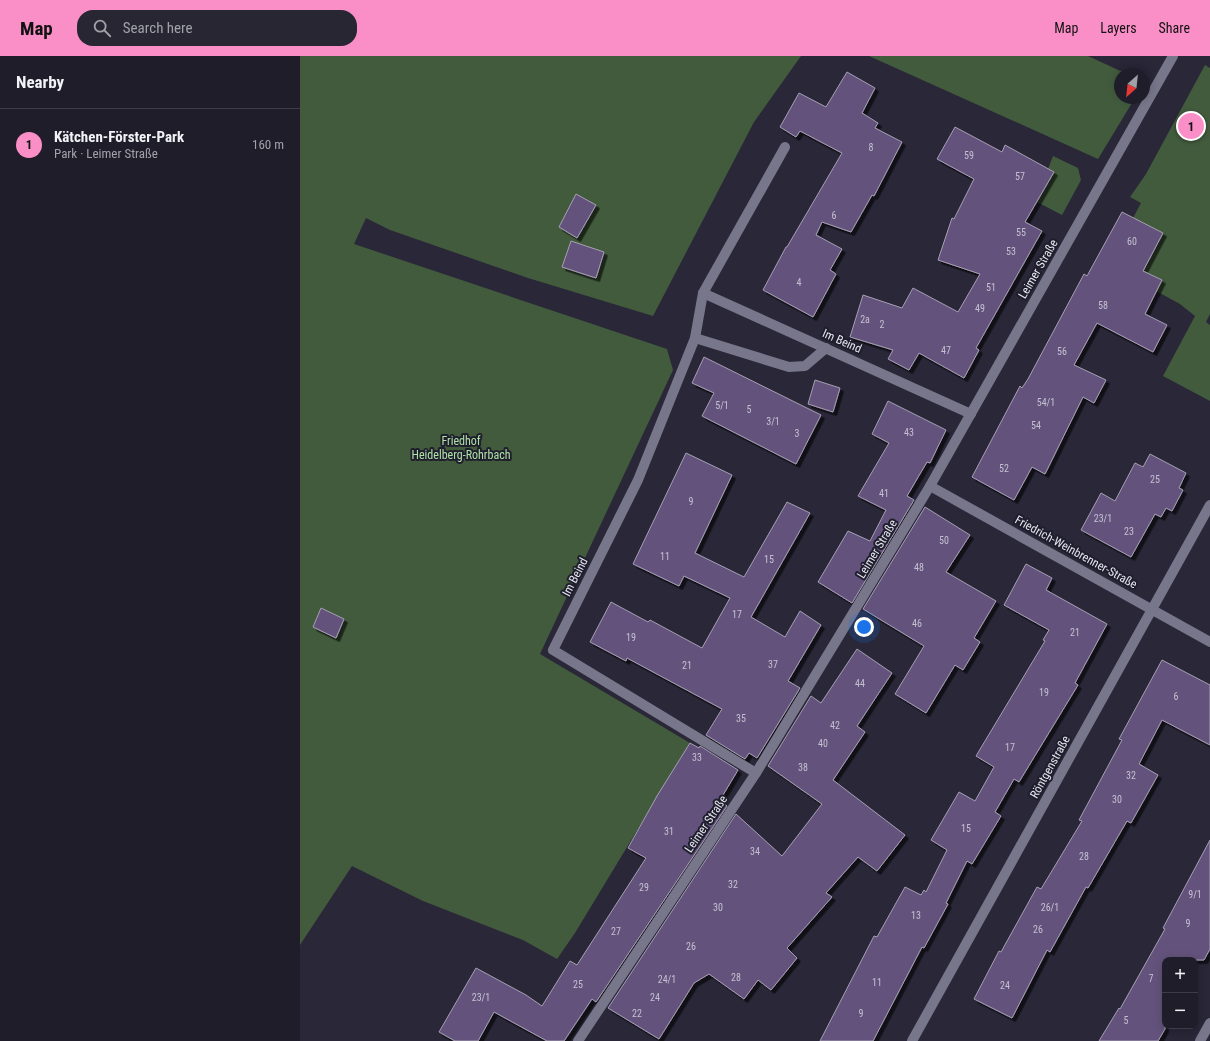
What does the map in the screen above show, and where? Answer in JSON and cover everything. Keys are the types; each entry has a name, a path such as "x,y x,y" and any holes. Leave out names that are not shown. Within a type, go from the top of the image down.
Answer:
{"street":[{"name":"Leimer Straße","path":"583,1040 756,773 930,486 1173,56"},
{"name":"Im Beind","path":"756,773 553,650 638,480 695,338 703,293 785,147"},
{"name":"Im Beind","path":"703,293 971,414"},
{"path":"695,338 789,367 805,366 826,348"},
{"name":"Friedrich-Weinbrenner-Straße","path":"930,486 1210,642"},
{"name":"Röntgenstraße","path":"912,1041 1210,505"},
{"path":"1200,1041 1210,1023"}],"green space":[{"name":"Friedhof Heidelberg-Rohrbach","path":"300,56 801,56 754,122 653,316 528,278 390,230 366,218 354,244 667,349 673,370 540,654 690,743 575,933 557,959 523,940 423,901 352,866 300,945"},
{"path":"869,56 1088,56 1114,68 1114,104 1131,104 1098,159"},
{"path":"1205,65 1210,68 1210,314 1206,322 1210,325 1210,401 1163,376 1195,316 1180,304 1156,291 1161,280 1143,271 1133,218 1141,203 1130,197 1146,174"},
{"path":"1053,156 1078,168 1081,180 1062,215 1037,202 1053,172 1048,169"}],"building":[{"path":"847,72 875,88 862,113 878,123 875,128 902,142 874,196 872,195 851,232 822,222 816,235 842,249 830,270 836,274 813,317 763,290 786,247 842,153 800,131 796,137 780,127 799,93 826,107"},
{"path":"955,127 1002,152 1005,145 1054,172 1025,222 1042,231 976,348 979,350 964,378 919,353 909,370 888,359 893,350 850,337 863,295 902,308 913,288 958,312 980,274 938,260 952,218 954,219 974,179 937,159"},
{"path":"576,194 596,205 577,238 559,227"},
{"path":"1122,212 1163,233 1143,271 1162,280 1145,314 1167,325 1153,352 1097,323 1074,365 1106,380 1094,403 1083,397 1045,474 1032,467 1014,500 972,477 1020,386 1022,388 1028,379 1084,274 1087,276"},
{"path":"571,241 604,252 596,278 562,267"},
{"path":"704,357 821,415 796,464 702,416 714,393 692,383"},
{"path":"815,380 840,388 833,412 808,404"},
{"path":"888,401 946,430 930,463 927,462 907,496 914,500 852,603 818,582 848,531 870,541 886,510 858,496 889,443 872,434"},
{"path":"686,453 732,475 695,553 744,577 787,502 810,513 751,617 785,637 800,611 821,625 788,681 800,688 757,758 749,753 745,759 706,735 722,709 627,658 626,661 590,642 611,602 648,622 650,620 702,648 730,598 684,576 679,586 633,564"},
{"path":"1150,454 1186,473 1179,488 1183,490 1172,511 1166,508 1161,517 1155,514 1131,557 1081,530 1101,493 1115,501 1135,463 1143,467"},
{"path":"925,507 970,535 946,572 996,601 974,638 980,642 963,670 955,665 926,713 895,694 924,646 863,609"},
{"path":"1026,564 1052,578 1046,590 1107,624 1075,683 1078,685 1019,782 1014,779 995,812 1001,816 972,864 967,861 946,903 948,904 924,948 922,947 873,1041 820,1041 874,936 877,937 905,887 921,895 924,890 926,892 947,850 931,840 959,792 975,801 994,767 976,756 1045,641 1043,640 1049,630 1004,605"},
{"path":"321,608 344,619 336,638 313,627"},
{"path":"857,649 892,673 857,726 865,732 833,780 905,835 877,871 858,857 826,893 832,897 787,948 797,958 771,990 758,980 744,999 709,974 694,983 659,1039 608,1008 736,814 782,856 822,804 768,766 811,696 821,703"},
{"path":"1162,660 1210,685 1210,745 1162,720 1139,764 1158,775 1131,823 1127,821 1088,888 1086,887 1050,952 1047,950 1012,1018 974,999 999,951 1001,952 1037,887 1041,889 1082,821 1079,820 1122,740 1119,739"},
{"path":"690,743 699,748 700,746 738,770 720,800 727,806 596,1002 592,999 564,1041 547,1041 494,1012 478,1041 455,1041 439,1032 476,968 526,995 542,1006 570,961 577,965 646,858 628,848 657,796"},
{"path":"1210,840 1210,949 1204,960 1198,960 1198,957 1162,957 1162,1029 1165,1029 1158,1041 1099,1041 1119,1008 1120,1009 1165,929 1163,928"}],"place":[{"name":"Kätchen-Förster-Park","path":"1191,126"}]}
